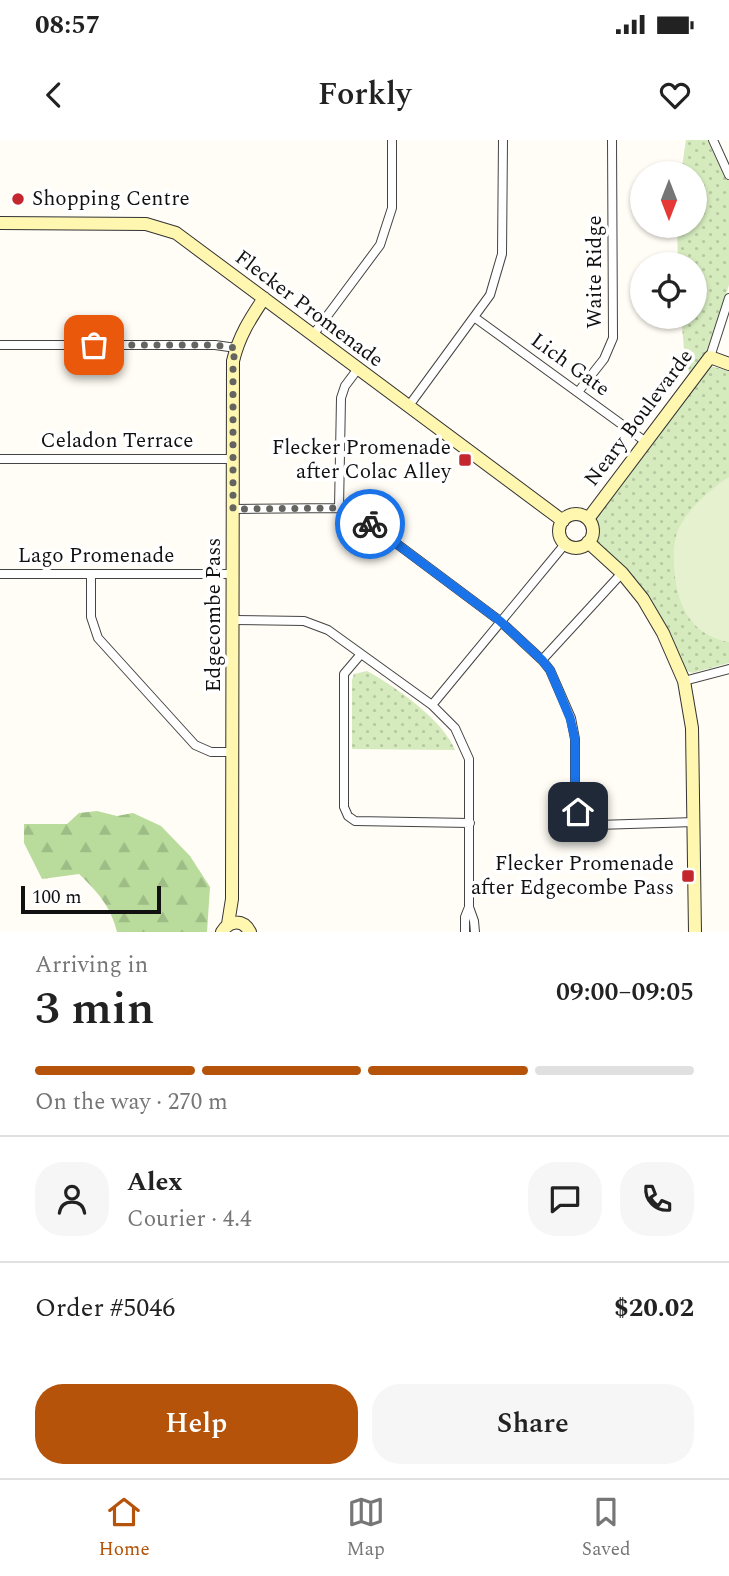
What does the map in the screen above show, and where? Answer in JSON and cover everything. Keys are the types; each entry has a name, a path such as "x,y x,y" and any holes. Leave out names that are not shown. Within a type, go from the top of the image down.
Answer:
{"street":[{"path":"313,335 380,245 392,208 392,140"},
{"path":"408,407 490,295 502,254 503,140"},
{"name":"Waite Ridge","path":"578,392 604,359 613,338 612,140"},
{"path":"713,140 729,172"},
{"name":"Flecker Promenade","path":"0,223 146,224 176,233 563,521"},
{"name":"Edgecombe Pass","path":"242,929 232,899 233,361 245,327 264,298"},
{"name":"Neary Boulevarde","path":"588,519 710,357 729,298"},
{"name":"Lich Gate","path":"474,317 646,442"},
{"path":"0,345 215,345 236,348"},
{"path":"710,357 729,364"},
{"path":"339,508 341,398 345,386 357,370"},
{"name":"Celadon Terrace","path":"0,459 233,459"},
{"path":"233,509 339,508 361,517 500,621 542,660 562,694 570,718 575,739 575,804 582,818 597,825 695,822"},
{"path":"578,514 588,519 593,533 589,542 580,547 565,544 560,536 563,521 578,514"},
{"path":"589,542 622,573 643,598 663,633 684,681 692,728 695,932"},
{"path":"432,705 565,544"},
{"path":"542,660 622,573"},
{"name":"Lago Promenade","path":"0,574 233,574"},
{"path":"91,574 91,617 98,638 195,745 211,752 233,752"},
{"path":"233,620 304,621 328,630 432,705 455,728 469,759 469,907 465,917 465,932"},
{"path":"361,654 344,674 344,807 348,816 355,821 470,823"},
{"path":"684,681 729,669"},
{"path":"469,907 475,932"}],"green space":[{"path":"686,140 714,140 729,173 729,285 706,357 691,378 685,358 682,329 707,329 707,252 678,252 677,238 707,238 707,161 683,161"},
{"path":"707,365 729,371 729,663 692,673 683,669 661,616 625,569 598,545 593,521"},
{"path":"729,477 729,642 704,632 687,615 675,579 674,546 679,528 688,513"},
{"path":"367,671 430,716 455,750 352,749 352,680 354,674"},
{"path":"97,811 117,816 133,813 161,826 190,856 210,887 207,932 117,932 103,900 79,874 42,879 24,843 24,824 67,824 79,813"}],"way so far":[{"path":"94,345 215,345 236,348 233,361 233,509 339,508 370,524"}],"place":[{"name":"Shopping Centre","path":"18,199"},
{"name":"Flecker Promenade after Colac Alley","path":"465,460"},
{"name":"Flecker Promenade after Edgecombe Pass","path":"688,876"}],"route":[{"path":"370,524 500,621 550,670 562,694 575,739 575,804 578,812"}]}
